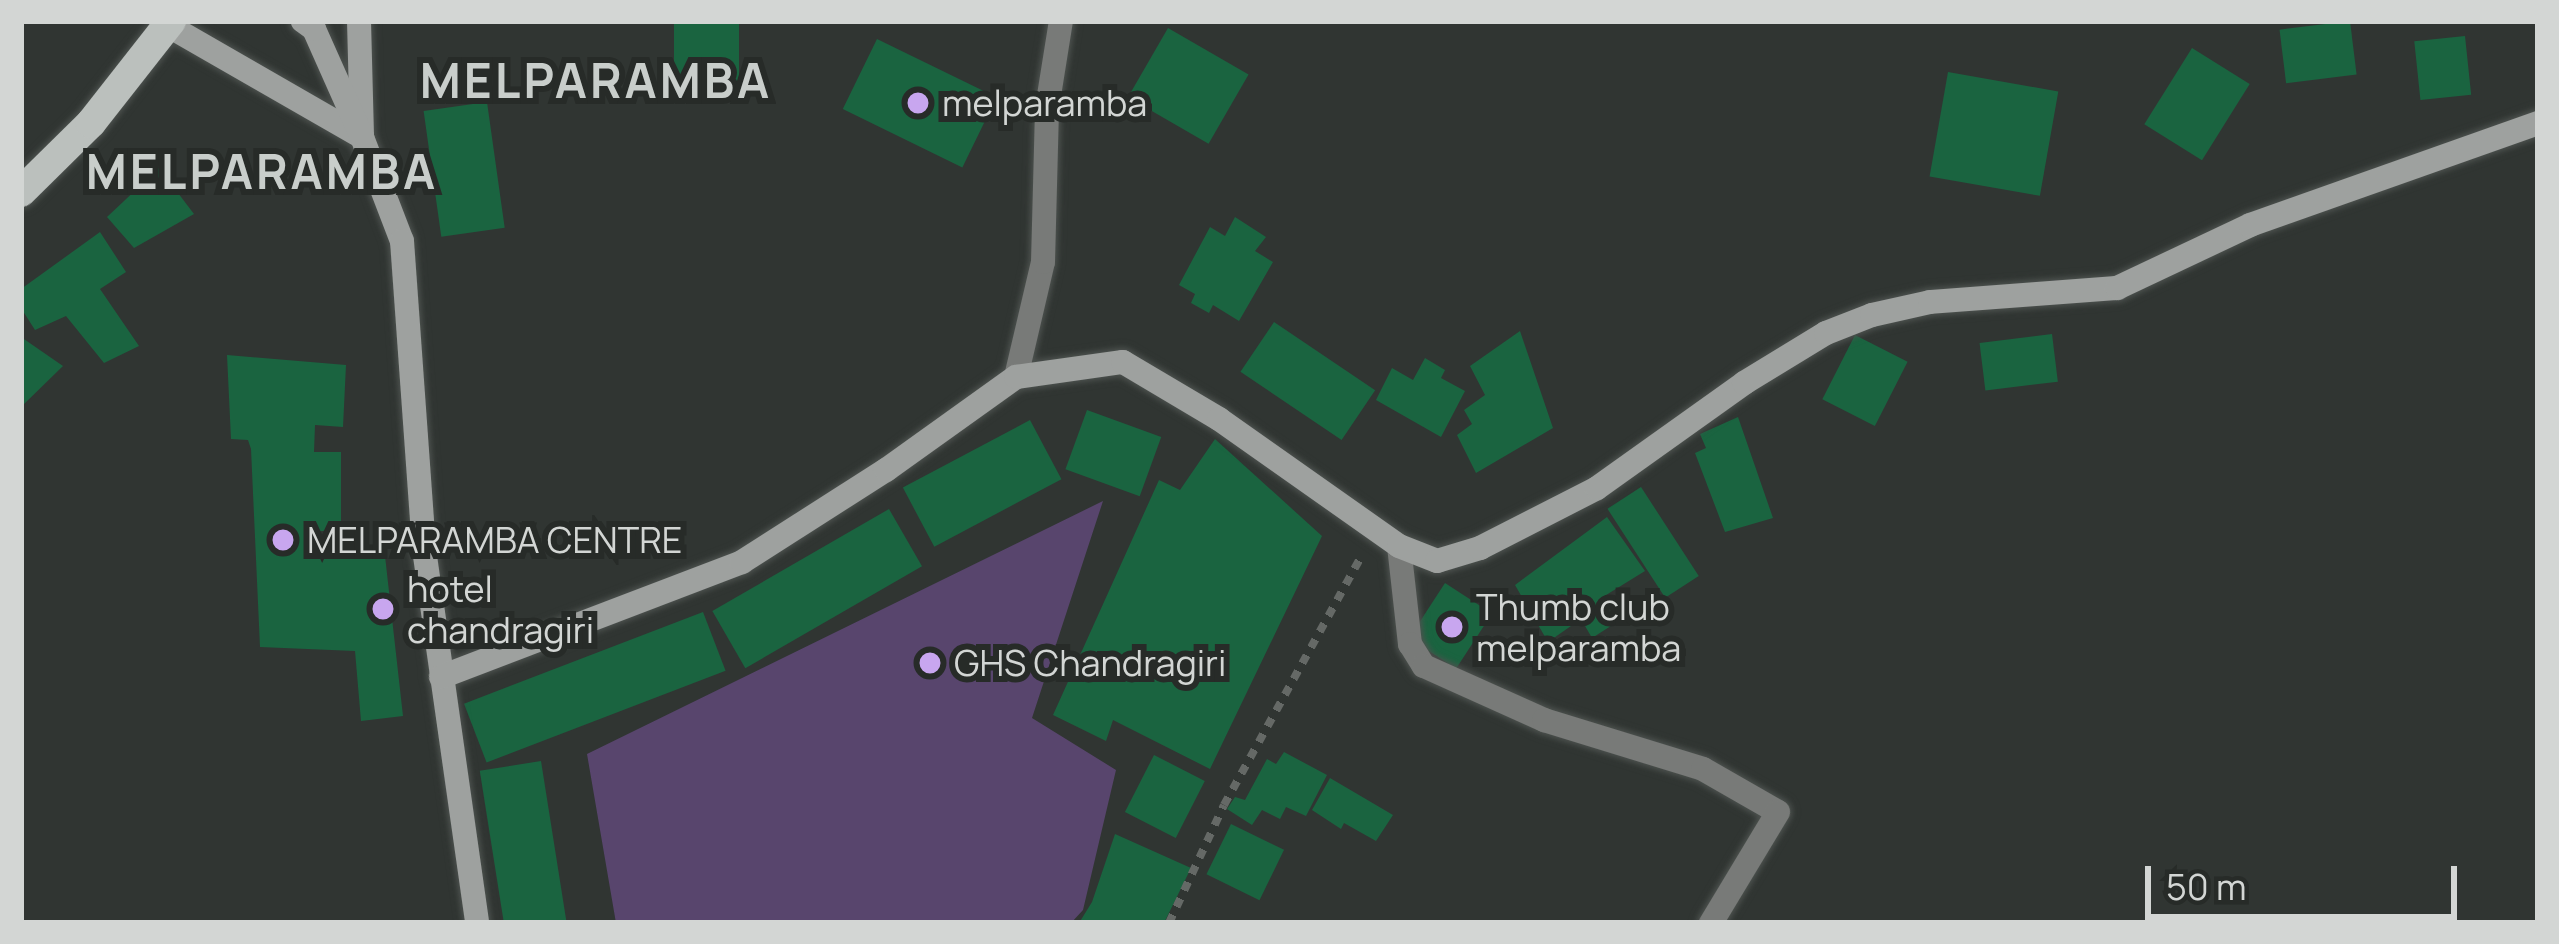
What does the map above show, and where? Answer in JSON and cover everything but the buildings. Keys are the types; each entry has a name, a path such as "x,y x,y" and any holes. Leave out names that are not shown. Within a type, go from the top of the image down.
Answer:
{"main road":[{"path":"21,192 91,123 170,23"}],"street":[{"path":"303,21 314,29 402,241 424,549 477,923"},
{"path":"359,21 362,137"},
{"path":"1016,377 1042,262 1047,108 1061,21"},
{"path":"170,23 362,137"},
{"path":"441,677 742,562 886,470 1016,377 1123,362 1219,419 1399,546 1437,561 1480,548 1597,488 1744,382 1826,332 1930,302 2117,288 2250,225 2538,123"},
{"path":"1399,546 1411,644 1424,666 1544,720 1703,769 1778,812 1712,923"}],"path":[{"path":"1169,923 1224,805 1289,696 1362,556"}],"shaded area":[{"path":"1103,501 1032,718 1116,770 1083,910 1071,923 616,923 587,754"}],"place":[{"name":"melparamba","path":"918,103"},
{"name":"MELPARAMBA CENTRE","path":"283,540"},
{"name":"hotel chandragiri","path":"383,609"},
{"name":"Thumb club melparamba","path":"1452,627"},
{"name":"GHS Chandragiri","path":"930,663"}],"district":[{"name":"MELPARAMBA","path":"596,80"},
{"name":"MELPARAMBA","path":"262,171"}]}
